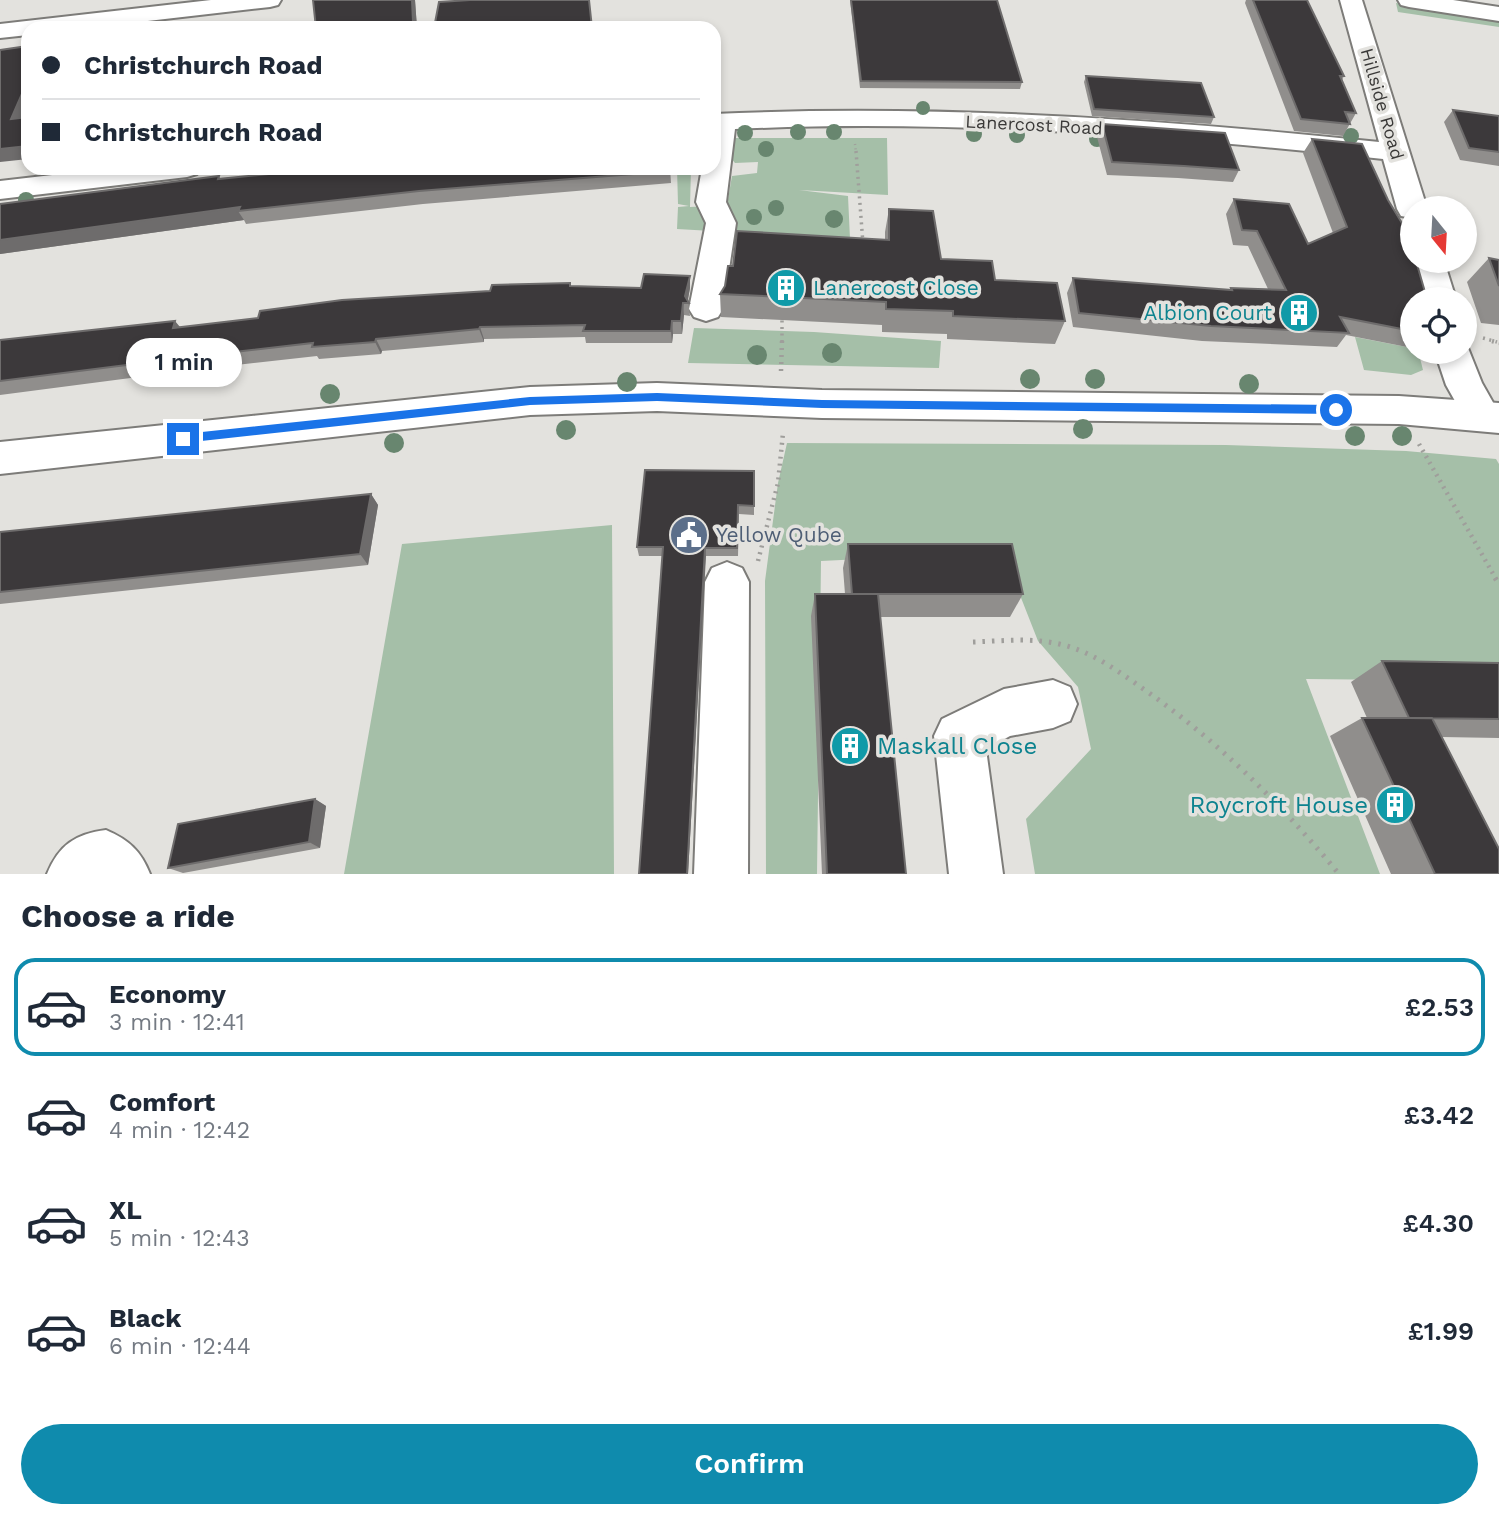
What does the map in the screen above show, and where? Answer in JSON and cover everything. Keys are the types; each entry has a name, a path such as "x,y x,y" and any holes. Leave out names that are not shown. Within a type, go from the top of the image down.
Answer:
{"main road":[{"path":"87,21 270,0"},
{"name":"Hillside Road","path":"1352,0 1408,196"},
{"path":"1409,0 1499,14"},
{"path":"0,31 21,29"},
{"name":"Lanercost Road","path":"721,122 852,120 1042,125 1231,136 1395,152"},
{"path":"0,190 128,175"},
{"path":"706,309 733,235 721,223 712,202 714,175"},
{"path":"1456,364 1464,385 1490,417"},
{"path":"0,458 530,401 645,397 822,404 1104,409 1399,410 1490,417"},
{"path":"721,874 727,582"},
{"path":"976,874 960,736 1004,713 1053,704"},
{"path":"74,874 91,859 106,857 123,874"}],"path":[{"path":"855,149 863,257"},
{"path":"780,376 782,316"},
{"path":"727,582 756,569 778,483 783,428"},
{"path":"1420,446 1499,584"},
{"path":"973,642 1038,641 1072,647 1123,674 1198,729 1303,829 1339,874"}],"green space":[{"path":"1396,3 1499,22 1499,27 1398,12"},
{"path":"721,138 887,138 888,195 799,190 848,196 850,239 677,229 678,207 689,206 678,204 677,175 691,175 690,207 727,205 732,176 757,173 758,162 735,163 721,146"},
{"path":"694,328 814,332 941,341 939,368 688,363"},
{"path":"1355,337 1400,346 1400,364 1422,364 1423,370 1411,375 1364,370"},
{"path":"787,443 1226,445 1406,451 1496,459 1499,464 1499,681 1306,679 1380,874 1035,874 1026,819 1091,749 1078,687 1038,641 1003,552 821,561 817,874 766,874 765,581 778,483"},
{"path":"612,525 614,874 344,874 402,544"}],"building":[{"path":"313,0 412,0 413,21 315,21"},
{"path":"589,0 591,21 435,21 439,2"},
{"path":"851,0 997,0 1022,82 861,81"},
{"path":"1253,0 1307,0 1344,76 1340,76 1356,113 1345,112 1350,124 1301,119"},
{"path":"21,47 21,96 11,119 21,118 21,147 0,149 0,50"},
{"path":"1086,76 1201,83 1214,117 1094,109"},
{"path":"1453,110 1499,116 1499,152 1469,148"},
{"path":"1102,124 1225,133 1239,170 1112,162"},
{"path":"1312,139 1362,144 1400,220 1400,273 1419,273 1424,287 1400,287 1400,329 1340,317 1349,333 1211,326 1079,313 1073,278 1232,290 1231,288 1286,290 1257,231 1242,230 1234,199 1289,204 1308,244 1347,227"},
{"path":"258,175 620,175 419,191 238,211 240,207 0,240 0,204 219,176 218,179"},
{"path":"889,209 933,211 941,259 992,261 995,280 1057,283 1065,321 953,316 953,311 886,309 886,302 720,294 725,286 728,266 733,266 737,231 889,240"},
{"path":"1489,258 1499,260 1499,286"},
{"path":"644,274 690,276 685,296 689,303 683,303 681,321 672,321 671,331 583,331 585,325 480,327 376,339 375,342 312,347 313,343 0,381 0,340 175,321 173,328 258,318 260,311 342,300 490,291 492,285 570,283 570,286 641,288"},
{"path":"645,470 754,471 754,506 738,505 737,548 705,548 687,874 639,874 663,547 637,547"},
{"path":"371,494 360,554 0,592 0,532"},
{"path":"848,544 1012,544 1023,594 852,594"},
{"name":"Maskall Close","path":"815,594 878,594 906,874 827,874"},
{"path":"1382,661 1499,663 1499,719 1409,718"},
{"path":"1362,718 1432,718 1499,849 1499,874 1435,874"},
{"path":"315,799 309,842 168,868 178,824"}],"place":[{"name":"Lanercost Close","path":"786,288"},
{"name":"Albion Court","path":"1299,313"},
{"name":"Yellow Qube","path":"689,535"},
{"name":"Maskall Close","path":"850,746"},
{"name":"Roycroft House","path":"1395,805"}],"route":[{"path":"183,439 530,401 657,397 822,404 1336,410"}]}
